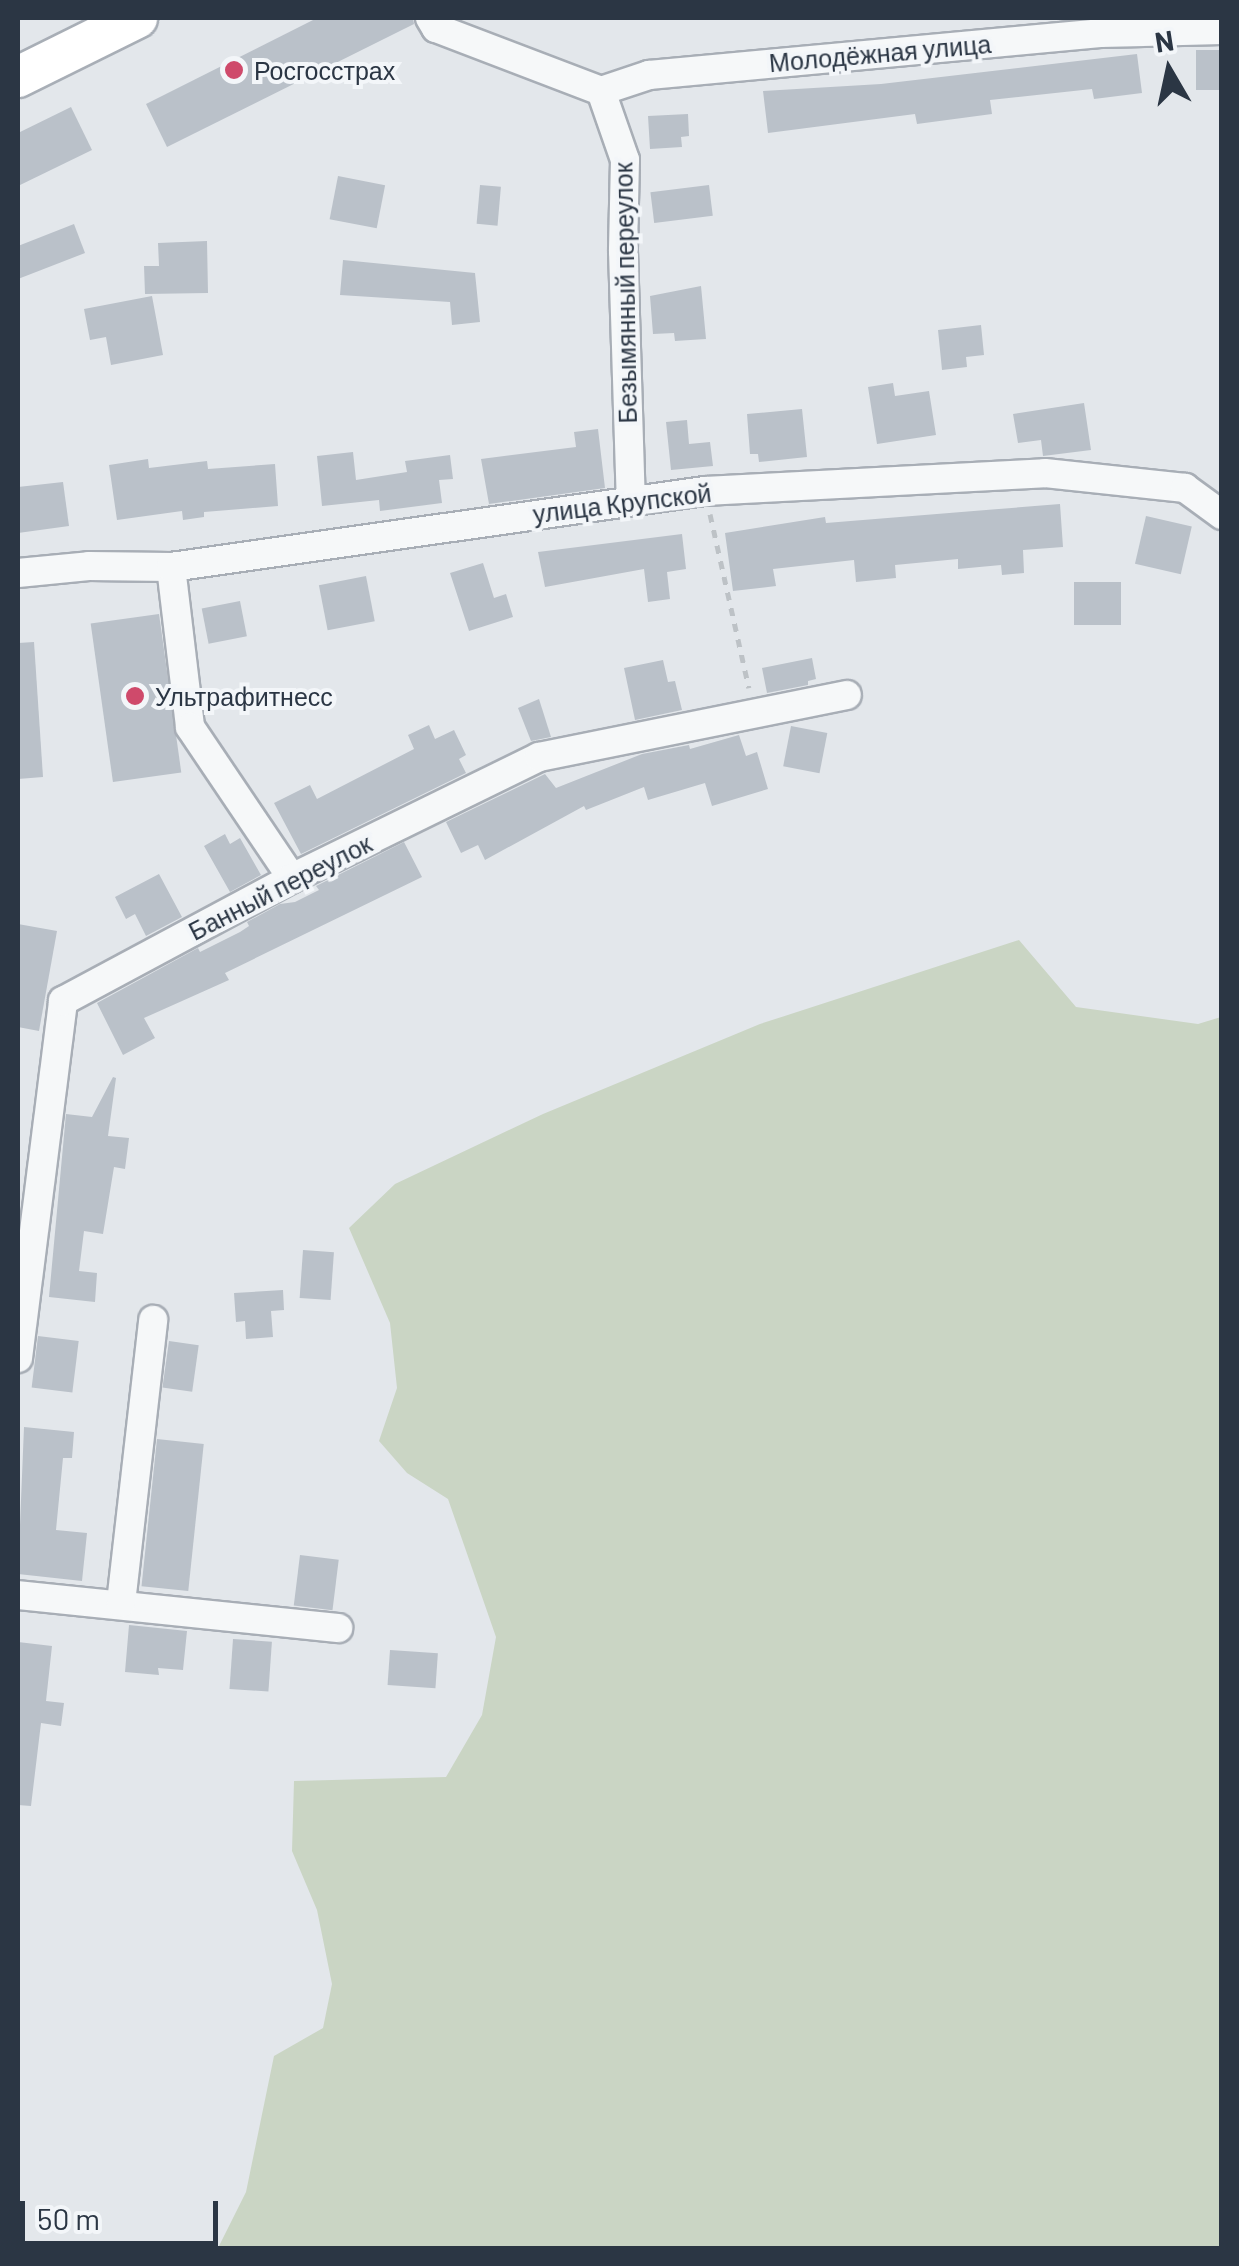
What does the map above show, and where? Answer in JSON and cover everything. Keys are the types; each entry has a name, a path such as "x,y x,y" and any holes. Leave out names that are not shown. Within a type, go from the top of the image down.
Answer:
{"main road":[{"path":"18,77 134,18"}],"street":[{"path":"430,18 436,28 601,91"},
{"name":"Молодёжная улица","path":"601,91 649,74 1100,33 1222,30"},
{"name":"Безымянный переулок","path":"601,91 626,160 623,250 631,500"},
{"name":"улица Крупской","path":"18,574 89,566 171,567 704,491 1045,473 1185,488 1222,514"},
{"path":"171,567 190,726 292,878"},
{"name":"Банный переулок","path":"18,1358 64,1002 292,878 539,757 847,695"},
{"path":"121,1604 153,1320"},
{"path":"18,1595 338,1628"}],"path":[{"path":"704,491 755,712"}],"green space":[{"path":"1019,940 1076,1007 1198,1024 1221,1017 1221,2248 218,2248 246,2192 274,2056 323,2028 332,1984 317,1910 292,1851 294,1781 446,1777 482,1715 496,1637 448,1499 407,1473 379,1441 397,1388 390,1323 349,1228 395,1184 543,1114 760,1024"}],"building":[{"path":"317,18 413,18 414,24 167,147 146,104"},
{"path":"1196,50 1222,50 1222,90 1196,90"},
{"path":"1137,54 1142,93 1094,99 1092,89 990,100 992,114 917,124 915,114 768,133 763,91 881,84"},
{"path":"71,107 92,150 18,186 18,133"},
{"path":"688,114 689,136 681,137 682,147 650,149 648,116"},
{"path":"338,176 385,185 377,228 330,219"},
{"path":"480,185 501,187 498,226 477,224"},
{"path":"709,185 713,216 654,223 650,192"},
{"path":"74,224 85,253 18,279 18,246"},
{"path":"207,241 208,293 145,294 144,266 159,266 158,243"},
{"path":"343,260 475,273 480,322 452,325 450,302 340,295"},
{"path":"701,286 706,339 675,341 674,333 653,334 650,296"},
{"path":"152,296 163,355 111,365 106,337 90,340 84,309"},
{"path":"981,325 984,355 966,357 967,367 942,370 938,330"},
{"path":"893,383 895,396 929,391 936,435 877,444 868,387"},
{"path":"1084,403 1091,450 1043,456 1041,440 1018,443 1013,414"},
{"path":"802,409 807,457 759,462 758,454 750,454 747,414"},
{"path":"687,420 689,444 710,442 713,466 671,470 666,422"},
{"path":"598,429 605,488 489,504 481,459 576,447 574,432"},
{"path":"353,452 356,480 407,472 405,461 450,455 453,479 439,480 442,503 380,511 379,500 322,506 317,456"},
{"path":"148,459 149,468 207,461 208,469 275,464 278,506 204,512 204,517 183,520 182,511 117,520 109,465"},
{"path":"63,482 69,526 18,533 18,487"},
{"path":"1060,504 1063,547 1023,550 1024,573 1002,575 1001,565 958,569 958,559 895,565 896,578 856,582 854,560 773,569 776,586 733,591 725,533 825,517 826,523"},
{"path":"1146,516 1192,527 1181,574 1135,564"},
{"path":"682,534 686,569 667,572 670,599 648,602 644,569 545,587 538,552"},
{"path":"483,563 494,598 506,594 513,617 469,631 450,573"},
{"path":"366,576 375,621 328,630 319,585"},
{"path":"1074,582 1121,582 1121,625 1074,625"},
{"path":"240,601 247,636 209,644 202,608"},
{"name":"Ультрафитнесс","path":"159,614 181,772 113,782 91,624"},
{"path":"34,642 43,777 18,779 18,643"},
{"path":"812,658 816,679 808,681 808,685 767,693 762,668"},
{"path":"663,660 668,682 675,681 682,710 635,720 624,668"},
{"path":"539,699 551,737 531,741 518,708"},
{"path":"429,725 435,739 454,730 466,755 459,759 466,773 301,854 274,803 310,785 317,799 414,749 408,735"},
{"path":"791,726 827,733 819,773 783,766"},
{"path":"739,735 746,756 757,752 768,789 712,806 705,783 648,800 644,787 586,810 584,806 485,860 478,845 461,853 446,822 545,774 556,788 642,754 689,745 690,749"},
{"path":"225,834 230,844 240,838 261,875 230,892 204,846"},
{"path":"404,842 422,877 225,973 229,980 144,1018 155,1038 123,1055 97,1003 198,948 200,952 240,932 249,926 247,922 280,904 295,902 319,890 316,886"},
{"path":"159,874 182,917 146,936 135,914 126,919 115,897"},
{"path":"18,924 57,931 39,1031 18,1027"},
{"path":"113,1077 116,1078 108,1136 129,1138 125,1169 114,1167 103,1234 84,1231 79,1271 97,1273 95,1302 49,1297 66,1114 92,1117"},
{"path":"303,1250 334,1252 331,1300 300,1298"},
{"path":"283,1290 284,1310 271,1311 273,1337 246,1339 245,1321 236,1322 234,1293"},
{"path":"38,1336 79,1341 72,1393 32,1388"},
{"path":"169,1341 199,1345 192,1392 162,1388"},
{"path":"24,1427 74,1432 72,1458 63,1458 56,1530 87,1533 82,1581 18,1574"},
{"path":"157,1439 204,1444 188,1591 142,1586"},
{"path":"300,1555 339,1560 332,1610 294,1606"},
{"path":"129,1625 187,1631 183,1670 158,1668 159,1675 125,1672"},
{"path":"233,1639 272,1642 268,1692 230,1689"},
{"path":"18,1642 52,1646 46,1701 64,1703 61,1726 41,1723 31,1806 18,1805"},
{"path":"390,1650 438,1653 435,1688 388,1685"}],"place":[{"name":"Росгосстрах","path":"234,70"},
{"name":"Ультрафитнесс","path":"135,696"}]}
